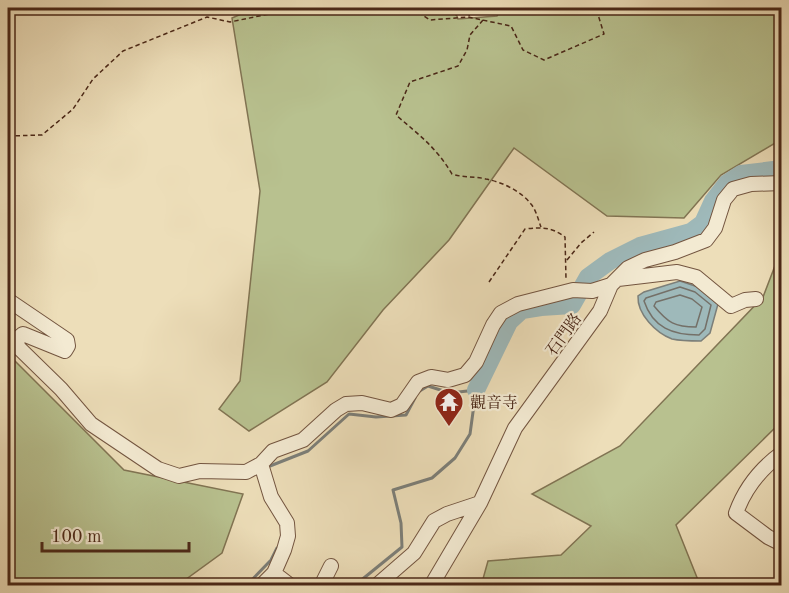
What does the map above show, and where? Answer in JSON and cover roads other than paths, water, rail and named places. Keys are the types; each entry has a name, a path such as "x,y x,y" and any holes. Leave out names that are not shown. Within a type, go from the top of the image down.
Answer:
{"street":[{"name":"石門路","path":"431,585 480,503 515,428 600,311 615,282 628,268 645,260 706,240 715,228 723,200 734,189 751,184 782,183"},
{"path":"8,300 67,340 68,346 65,351 23,334 17,339 18,347 61,389 91,424 158,470 179,476 200,471 246,472 261,464 273,451 303,440 336,410 346,404 362,403 391,410 402,405 418,382 431,377 448,380 465,375 476,362 501,313 518,304 573,290 592,291 615,282 677,272 696,277 731,306 745,300 756,299"},
{"path":"782,453 765,465 743,494 736,513 768,537 782,544"},
{"path":"261,464 271,497 287,524 288,536 274,573 261,585"},
{"path":"376,585 414,553 434,521 480,503"},
{"path":"321,585 331,566"},
{"path":"274,573 291,585"}],"water":[{"path":"680,281 698,287 718,304 710,333 701,341 672,339 666,336 654,328 641,309 638,296"}],"waterway":[{"path":"476,390 509,322 522,310 572,305 588,277 610,261 640,246 691,232 703,223 713,201 727,183 741,174 782,169"},
{"path":"354,586 402,547 401,523 393,490 432,478 455,458 470,434 476,390 450,393 428,386 418,392"},
{"path":"270,466 308,451 349,414 376,417 406,415 415,398"},
{"path":"246,586 271,560 277,548"}],"place":[{"name":"觀音寺","path":"449,428"}]}
